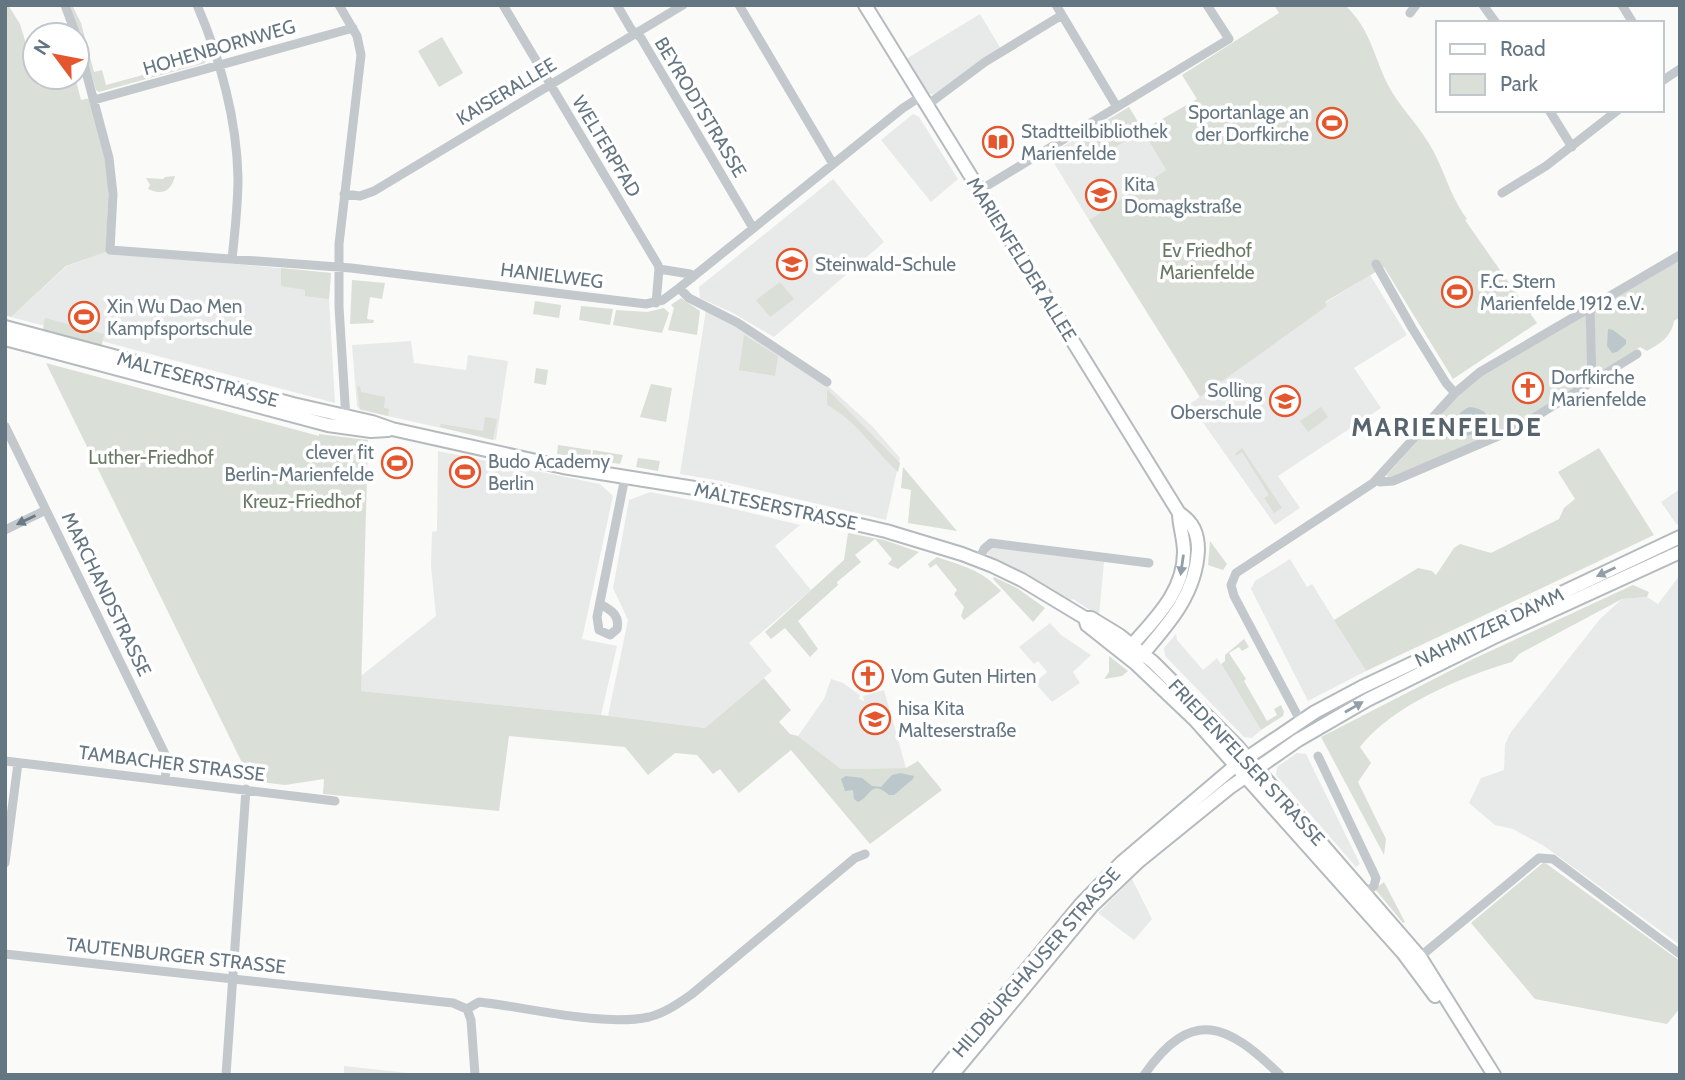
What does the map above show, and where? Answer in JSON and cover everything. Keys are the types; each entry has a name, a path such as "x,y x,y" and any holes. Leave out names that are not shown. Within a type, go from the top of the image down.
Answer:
{"main road":[{"name":"MARIENFELDER ALLEE","path":"866,5 923,102 1179,513 1189,520 1196,535 1195,574 1177,613 1139,658"},
{"name":"MALTESERSTRASSE","path":"5,327 127,366"},
{"name":"MALTESERSTRASSE","path":"5,339 127,366 371,431 392,429 563,467 713,491 866,526 979,560"},
{"name":"MARIENFELDER ALLEE","path":"1128,649 1166,605 1179,583 1184,548 1179,513"},
{"name":"NAHMITZER DAMM","path":"1301,722 1384,676 1680,537"},
{"name":"NAHMITZER DAMM","path":"1308,734 1367,699 1680,552"},
{"name":"FRIEDENFELSER STRASSE","path":"979,560 1022,580 1084,618 1091,618 1192,699 1247,758 1250,773"},
{"name":"FRIEDENFELSER STRASSE","path":"1139,658 1235,766 1250,773 1361,897"},
{"path":"1301,722 1308,734"},
{"name":"HILDBURGHAUSER STRASSE","path":"939,1075 1081,904 1122,862 1235,766 1301,722"},
{"name":"HILDBURGHAUSER STRASSE","path":"951,1075 1092,906 1180,826 1250,773 1308,734"},
{"path":"1361,897 1416,960 1494,1075"},
{"path":"1416,960 1435,996 1486,1075"}],"street":[{"path":"197,5 230,109 237,155 232,259"},
{"path":"339,5 360,43 361,57 339,244 339,307 345,422"},
{"name":"WELTERPFAD","path":"503,5 659,269"},
{"name":"BEYRODTSTRASSE","path":"617,5 754,228"},
{"name":"KAISERALLEE","path":"344,194 359,196 374,191 682,5"},
{"path":"739,5 834,164"},
{"path":"1056,5 1117,107"},
{"path":"980,190 1229,38 1207,5"},
{"path":"1483,5 1495,21"},
{"path":"1622,5 1632,21"},
{"path":"656,303 692,278 903,108 923,102 1062,15"},
{"name":"HOHENBORNWEG","path":"94,100 352,28"},
{"path":"1664,77 1680,69"},
{"path":"91,89 94,100"},
{"name":"HANIELWEG","path":"94,100 106,142 112,177 110,250 340,268 656,303"},
{"path":"1550,112 1572,147"},
{"path":"1502,193 1572,147 1616,112"},
{"path":"1301,722 1234,596 1231,585 1233,578 1238,572 1377,479 1455,393 1479,372 1680,255"},
{"path":"1376,264 1412,328 1455,393"},
{"path":"656,303 659,269 690,274 692,278"},
{"path":"679,288 689,298 738,323 827,382"},
{"path":"1590,306 1592,382"},
{"path":"1377,479 1380,482 1393,481 1517,428 1637,354"},
{"name":"MARCHANDSTRASSE","path":"5,426 164,751 167,761 165,780"},
{"path":"600,604 625,477"},
{"path":"5,530 46,510"},
{"path":"979,560 984,549 991,543 1149,563"},
{"path":"1318,756 1376,877 1374,886 1361,897"},
{"name":"TAMBACHER STRASSE","path":"5,761 335,801"},
{"path":"5,863 18,763"},
{"path":"226,1075 246,789"},
{"path":"475,1075 471,1020 467,1009 479,1002 603,1018 654,1015 674,1007 692,994 855,858 865,854"},
{"path":"1416,960 1539,858 1545,857 1553,859 1680,954"},
{"name":"TAUTENBURGER STRASSE","path":"5,954 453,1003 467,1009"},
{"path":"1144,1075 1176,1039 1186,1034 1212,1030 1244,1042 1280,1075"}],"shaded area":[{"path":"980,14 1001,49 934,95 926,93 906,59"},
{"path":"913,114 919,117 958,179 931,202 881,140"},
{"name":"Kita Domagkstraße","path":"1143,131 1166,170 1089,220 1049,155 1080,136 1095,160"},
{"name":"Steinwald-Schule","path":"833,179 884,242 774,337 733,313 700,298 699,287"},
{"path":"106,252 331,273 329,299 335,403 11,317 67,266"},
{"name":"Solling Oberschule","path":"1370,275 1407,335 1354,368 1381,408 1278,476 1300,508 1275,525 1190,404 1326,306 1325,303"},
{"path":"706,310 739,326 826,384 873,427 900,458 886,520 721,481 680,474"},
{"path":"1608,329 1626,340 1626,344 1617,352 1612,353 1607,346"},
{"path":"411,341 414,363 466,370 468,355 508,361 496,440 360,410 357,406 352,345"},
{"path":"1470,407 1485,413 1486,423 1477,432 1461,436 1453,428 1454,424 1458,415"},
{"path":"438,451 600,484 613,496 582,639 617,646 601,715 361,691 361,676 436,616 431,566 432,532 437,531"},
{"path":"1680,489 1680,524 1677,525 1661,502"},
{"path":"650,492 800,525 775,546 811,590 749,643 772,671 705,728 608,716 628,620 613,588 629,500"},
{"path":"993,547 1104,562 1099,616 1073,599 1069,600 990,558 987,552"},
{"path":"1290,559 1307,587 1312,584 1366,671 1308,701 1251,589 1255,581"},
{"path":"1680,575 1680,945 1544,846 1513,829 1495,825 1469,803 1481,778 1504,770 1505,744 1511,732 1600,619 1622,599 1647,597 1658,604"},
{"path":"1050,623 1061,635 1091,655 1073,672 1080,683 1052,702 1035,683 1047,672 1038,661 1034,664 1019,647"},
{"path":"1176,634 1177,640 1203,670 1217,658 1261,730 1252,738 1244,737 1165,656 1164,648"},
{"path":"831,679 843,683 864,701 863,696 884,690 906,768 841,769 798,736 824,699"},
{"path":"1297,753 1306,754 1360,864 1356,867 1276,775 1277,767"},
{"path":"900,773 914,776 894,795 878,788 858,802 854,799 853,790 845,791 841,779 846,776 862,778 872,786 881,787 892,775"},
{"path":"1132,879 1152,919 1134,940 1098,913"},
{"path":"344,1066 426,1075 344,1075"}],"green space":[{"path":"5,5 8,5 21,27 21,91 79,91 81,100 91,98 109,177 106,252 66,266 11,317 5,315"},
{"path":"70,5 80,21 75,21"},
{"name":"Ev Friedhof Marienfelde","path":"1274,5 1345,5 1354,14 1366,33 1392,93 1434,152 1467,219 1465,220 1537,323 1453,379 1384,267 1325,302 1327,306 1200,397 1089,220 1166,170 1143,131 1094,160 1080,136 1129,107 1143,130 1197,99 1182,75 1279,13"},
{"path":"442,37 463,73 439,87 418,51"},
{"path":"206,44 210,55 205,63 99,92 91,74 91,61 94,72 102,70 106,85 202,59 198,48"},
{"path":"175,176 166,191 148,189 150,185 146,178 163,179"},
{"path":"1680,260 1680,317 1674,321 1668,335 1661,342 1647,351 1640,347 1514,425 1391,477 1386,476 1461,392 1482,375"},
{"path":"281,268 331,273 329,299 305,296 305,290 281,286"},
{"path":"352,280 385,283 382,299 370,297 367,319 374,320 373,323 350,324"},
{"path":"780,282 794,299 770,317 756,300"},
{"path":"681,298 700,311 697,335 668,330 674,308 671,305"},
{"path":"535,301 561,305 559,318 533,314"},
{"path":"581,306 613,309 610,325 579,320"},
{"path":"664,308 669,313 662,333 613,325 616,310 647,312"},
{"path":"45,318 104,334 102,344 98,348 42,334"},
{"path":"744,335 778,356 775,376 739,370"},
{"path":"46,363 319,436 368,440 361,691 705,728 764,678 791,710 779,722 790,734 798,736 841,769 906,768 918,761 942,790 870,844 791,750 739,793 720,769 713,774 697,755 675,753 648,775 625,747 509,736 499,811 323,794 324,779 285,785 251,781"},
{"path":"536,368 548,370 546,385 534,383"},
{"path":"651,384 672,388 666,422 640,417"},
{"path":"357,386 361,392 385,397 384,408 389,409 388,416 360,409"},
{"path":"827,389 900,463 898,472 856,427 827,405"},
{"path":"1321,407 1328,417 1308,432 1300,421"},
{"path":"485,417 497,419 493,440 440,427 441,424 483,431"},
{"path":"558,445 591,450 590,459 557,454"},
{"path":"1242,448 1282,508 1274,513 1264,498 1269,495 1242,452 1235,454"},
{"path":"1599,448 1654,535 1366,671 1334,620 1418,568 1432,571 1436,575 1454,548 1460,544 1491,553 1559,519 1564,508 1575,499 1558,472"},
{"path":"593,450 623,455 620,464 592,460"},
{"path":"638,458 660,461 658,471 636,467"},
{"path":"903,467 957,531 908,523 911,490 901,488"},
{"path":"848,533 884,540 919,552 898,569 888,564 892,559 875,539 855,555 861,562 798,621 818,649 810,657 785,628 771,639 765,632 844,560"},
{"path":"1210,541 1227,564 1223,570 1208,565"},
{"path":"937,557 979,573 1001,591 964,620 961,616 964,607 954,594 957,590 936,564 930,568 928,564"},
{"path":"994,577 1017,588 1045,608 1033,622"},
{"path":"1633,585 1649,592 1647,597 1622,599 1519,654 1512,662 1472,675 1429,694 1373,732 1360,747 1371,763 1358,782 1386,839 1384,855 1321,737 1471,660"},
{"path":"1244,639 1249,647 1242,651 1239,647 1229,653 1246,679 1244,681 1267,721 1277,715 1274,709 1281,705 1284,712 1283,716 1261,730 1221,664 1225,661 1225,655"},
{"path":"1109,656 1128,671 1122,676 1104,679 1109,672"},
{"path":"1544,862 1680,961 1680,1008 1667,1024 1535,999 1471,923"},
{"path":"1384,882 1405,922 1403,923 1375,889"}],"place":[{"name":"Sportanlage an der Dorfkirche","path":"1332,123"},
{"name":"Stadtteilbibliothek Marienfelde","path":"998,142"},
{"name":"Kita Domagkstraße","path":"1101,195"},
{"name":"Steinwald-Schule","path":"792,264"},
{"name":"F.C. Stern Marienfelde 1912 e.V.","path":"1457,292"},
{"name":"Xin Wu Dao Men Kampfsportschule","path":"84,317"},
{"name":"Dorfkirche Marienfelde","path":"1528,388"},
{"name":"Solling Oberschule","path":"1285,401"},
{"name":"clever fit Berlin-Marienfelde","path":"397,463"},
{"name":"Budo Academy Berlin","path":"465,472"},
{"name":"Vom Guten Hirten","path":"868,676"},
{"name":"hisa Kita Malteserstraße","path":"875,719"}],"district":[{"name":"MARIENFELDE","path":"1447,427"}],"park label":[{"name":"Luther-Friedhof","path":"151,457"},
{"name":"Kreuz-Friedhof","path":"302,501"}]}
